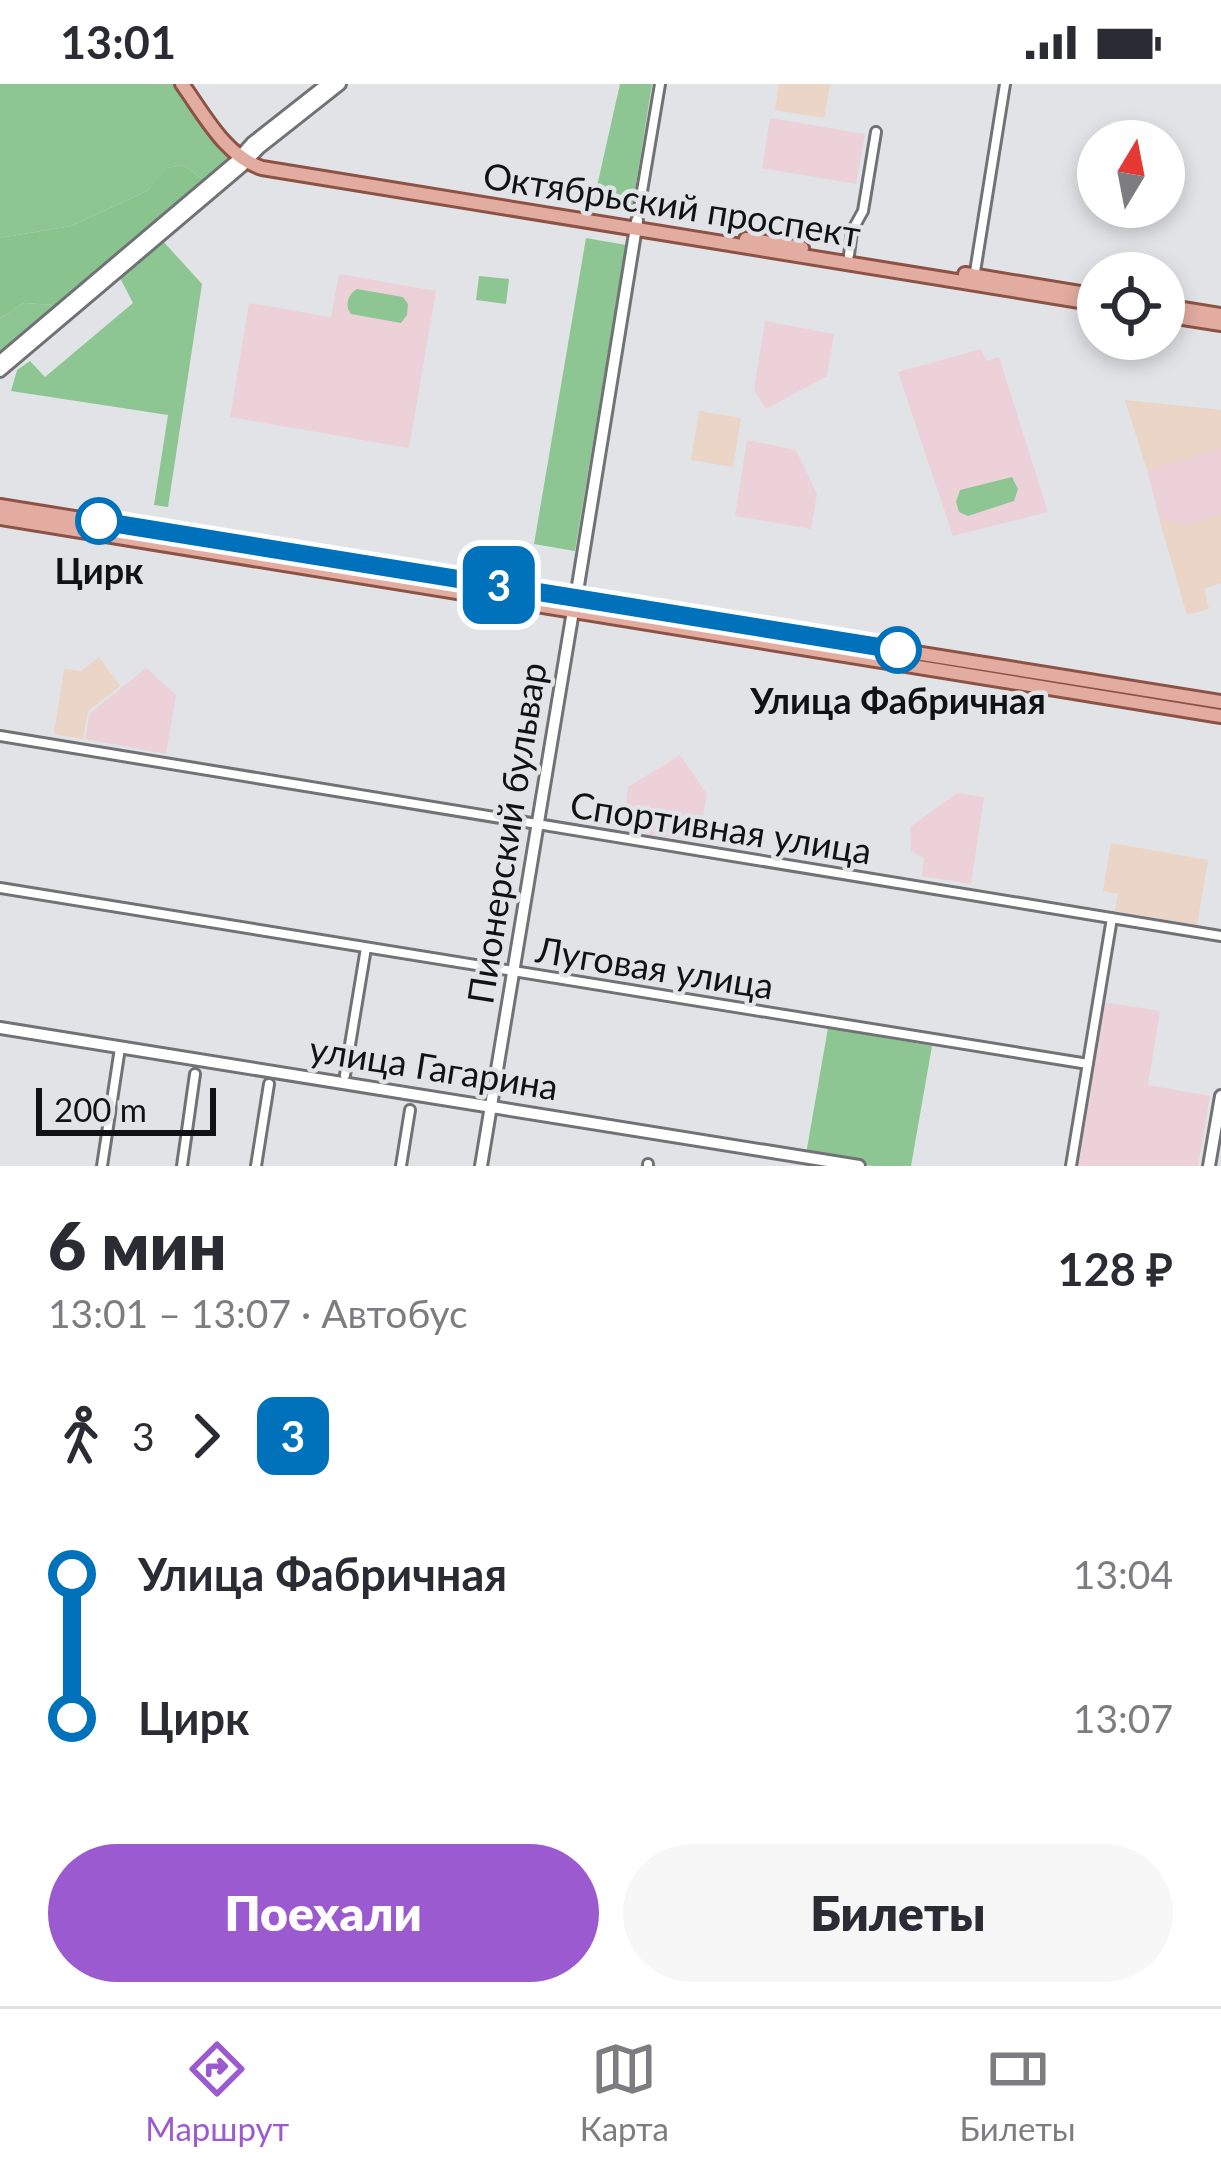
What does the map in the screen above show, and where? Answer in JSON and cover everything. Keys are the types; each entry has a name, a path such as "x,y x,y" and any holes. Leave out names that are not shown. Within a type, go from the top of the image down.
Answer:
{"main road":[{"path":"182,84 224,141 245,156"},
{"path":"192,84 245,156"},
{"name":"Октябрьский проспект","path":"245,156 274,170 1077,297"},
{"name":"Октябрьский проспект","path":"636,225 849,255 974,280"},
{"path":"1185,314 1221,320"},
{"path":"0,506 933,662 1221,702"},
{"path":"0,518 574,604"},
{"path":"933,662 1221,716"}],"street":[{"path":"0,369 327,84"},
{"path":"245,156 340,84"},
{"name":"Пионерский бульвар","path":"481,1166 660,84"},
{"path":"974,280 1005,84"},
{"path":"849,255 876,132"},
{"name":"Спортивная улица","path":"0,736 1221,936"},
{"name":"Луговая улица","path":"0,888 1088,1064"},
{"path":"1071,1166 1112,918"},
{"path":"345,1075 366,947"},
{"name":"улица Гагарина","path":"0,1028 859,1166"},
{"path":"103,1166 119,1048"},
{"path":"182,1166 195,1075"},
{"path":"256,1166 268,1084"},
{"path":"1209,1166 1221,1096"},
{"path":"401,1166 410,1110"}],"shaded area":[{"path":"779,84 830,84 824,118 775,110"},
{"path":"770,118 865,134 856,184 762,168"},
{"path":"339,274 436,291 409,448 230,417 249,303 331,317"},
{"path":"765,321 834,334 827,376 766,409 754,390"},
{"path":"981,349 986,361 999,357 1048,512 953,536 898,372"},
{"path":"1125,400 1221,410 1221,449 1147,470"},
{"path":"699,411 741,418 733,467 691,460"},
{"path":"747,440 796,450 817,494 811,529 735,516"},
{"path":"1221,449 1221,515 1183,526 1159,518 1147,470"},
{"path":"1221,515 1221,583 1204,589 1209,609 1187,615 1159,518 1183,526"},
{"path":"99,657 120,686 88,711 83,739 54,734 64,669 81,671"},
{"path":"146,668 176,695 166,754 85,739 90,713"},
{"path":"680,755 707,794 698,842 623,830 628,787"},
{"path":"957,793 984,797 971,884 922,876 924,858 911,851 910,827"},
{"path":"1111,843 1208,860 1197,925 1115,911 1118,894 1103,891"},
{"path":"1103,1002 1160,1011 1148,1085 1210,1096 1198,1166 1076,1166"}],"green space":[{"path":"0,84 173,84 231,156 204,180 183,165 168,168 147,191 71,226 0,238"},
{"path":"620,84 652,84 632,210 593,204"},
{"path":"183,165 204,180 55,305 24,303 0,318 0,238 71,226 147,191 167,168"},
{"path":"586,238 626,245 575,551 534,544"},
{"path":"161,239 202,284 168,507 154,505 168,415 11,391 17,370 30,361 45,377 133,303 119,276"},
{"path":"479,276 509,279 506,304 476,300"},
{"path":"357,289 403,297 407,315 401,323 351,314 348,300"},
{"path":"24,303 55,305 0,351 0,318"},
{"path":"1012,477 1018,489 1014,501 968,516 959,512 960,490"},
{"path":"828,1028 932,1046 911,1166 872,1166 806,1154"}],"bus line":[{"name":"3","path":"99,521 898,650"}],"place":[{"name":"Цирк","path":"99,521"},
{"name":"Улица Фабричная","path":"898,650"}]}
